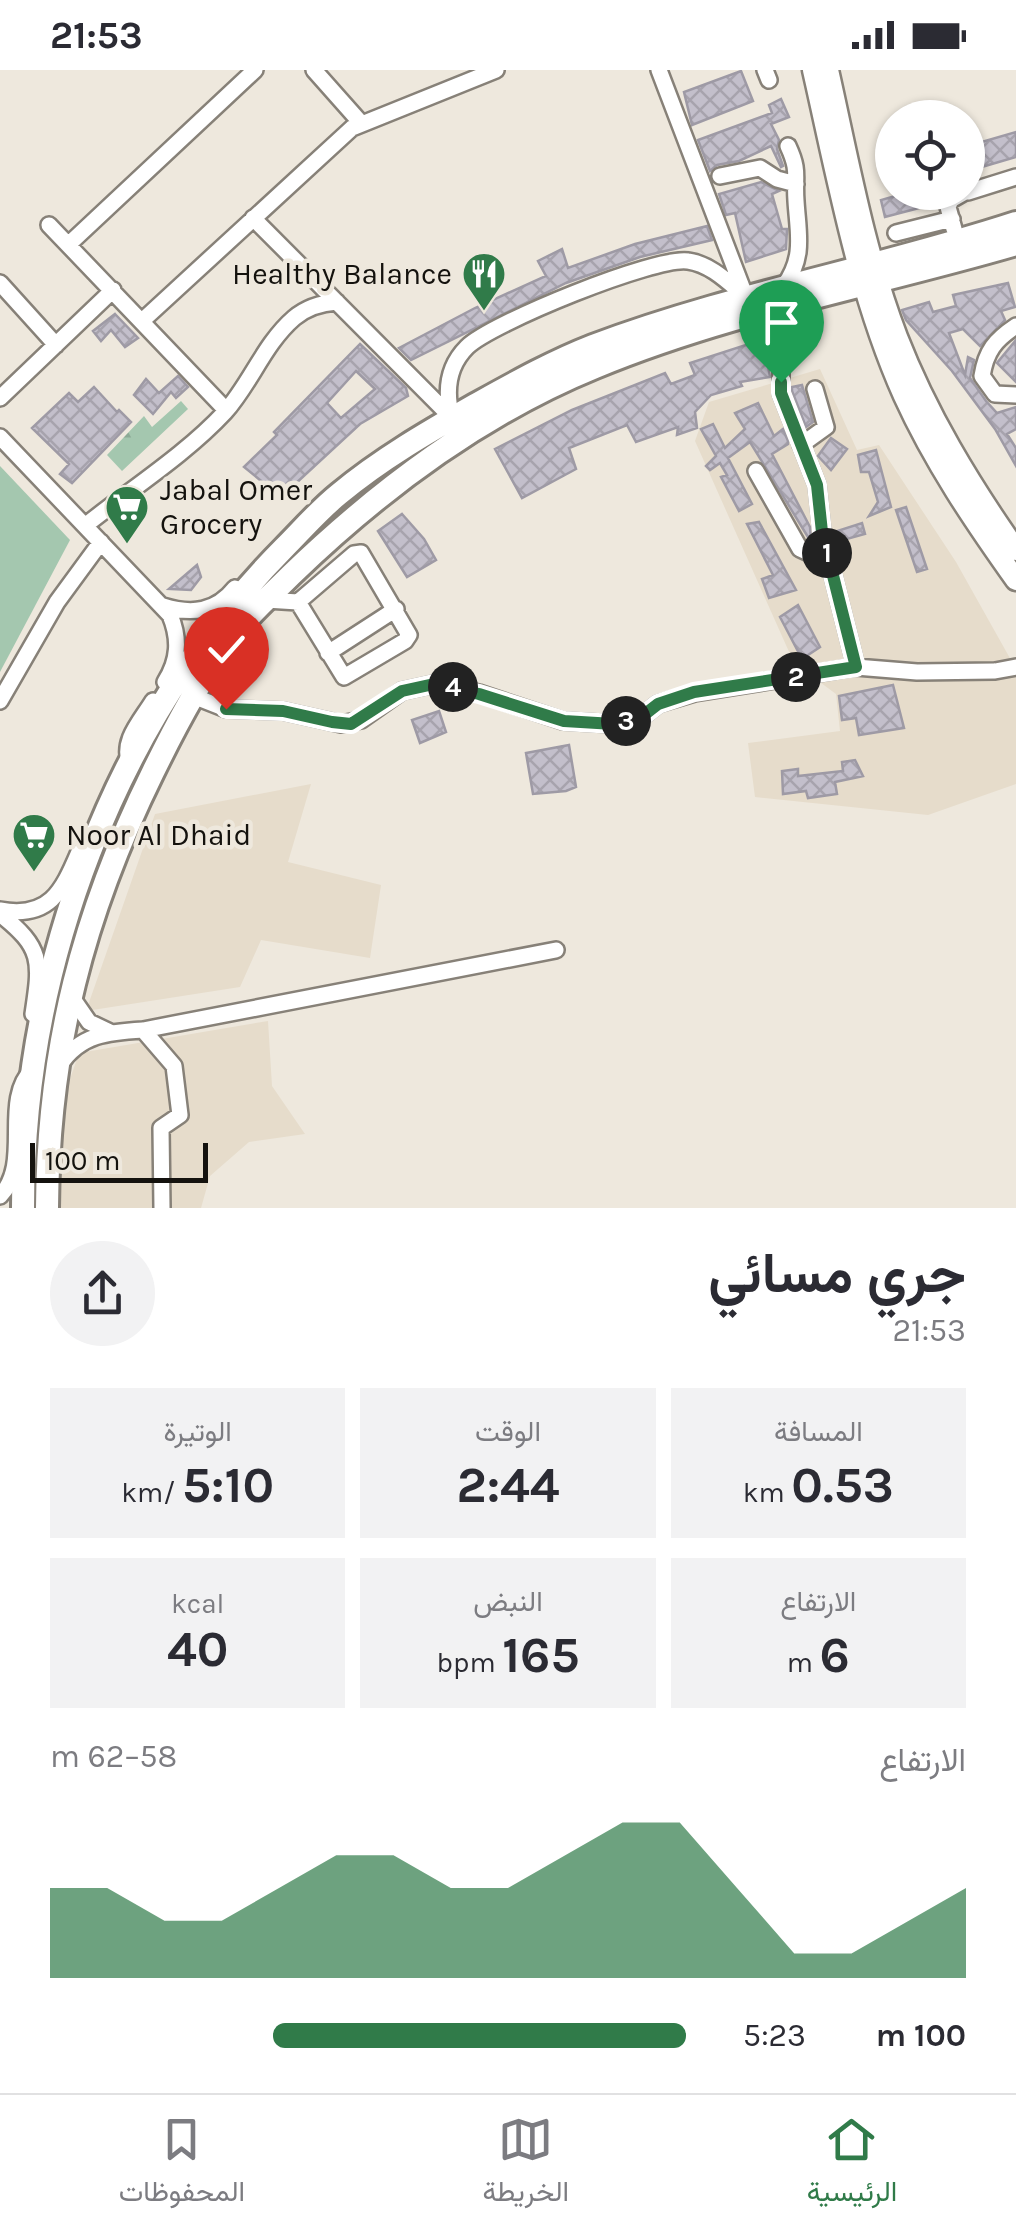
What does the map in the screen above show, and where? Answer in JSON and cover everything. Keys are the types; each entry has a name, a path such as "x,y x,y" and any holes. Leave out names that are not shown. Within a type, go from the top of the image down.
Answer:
{"highway":[{"path":"23,1208 24,1134 117,844 194,696 224,647 266,600 346,524 433,456 548,389 643,349 765,312 869,273 955,229 1015,244"},
{"path":"47,1208 48,1144 41,1074 48,985 76,884 130,764 200,648 264,568 336,496 398,450 452,418 591,347 784,286 1015,244"},
{"path":"346,524 365,498 407,464 409,455 398,450"}],"main road":[{"path":"813,70 904,395 960,500 1016,580"},
{"path":"828,70 869,273 941,433 974,491 1016,550"}],"street":[{"path":"68,245 255,70"},
{"path":"314,70 360,123"},
{"path":"142,321 345,133 360,123 496,70"},
{"path":"660,70 746,297"},
{"path":"784,286 800,253 798,169 788,146"},
{"path":"720,176 760,168 777,179 796,184"},
{"path":"985,186 1016,177"},
{"path":"896,234 955,229 949,210"},
{"path":"252,218 452,418"},
{"path":"49,225 226,410"},
{"path":"452,418 448,388 457,360 466,348 490,330 556,302 664,262 683,260 712,269 746,297"},
{"path":"0,284 56,345"},
{"path":"0,398 113,290"},
{"path":"86,525 226,410 264,352 291,321 308,308 337,302"},
{"path":"765,312 782,365 781,393 817,485 827,554 856,667"},
{"path":"1016,326 998,338 986,356 982,376 995,394 1016,395"},
{"path":"801,445 826,427 814,388"},
{"path":"0,437 163,606 174,626 176,660 173,671 128,741 130,764 107,788 70,874 49,904 31,912 0,912"},
{"path":"756,472 800,549 813,555 827,554"},
{"path":"343,564 346,524"},
{"path":"0,700 58,602 101,542"},
{"path":"266,600 298,602 354,554 361,553 409,632 405,641 348,677 342,676 298,602"},
{"path":"163,606 179,611 205,610 229,596 246,576 264,568"},
{"path":"328,653 396,609"},
{"path":"194,696 226,709 283,711 342,724 360,720 402,691 434,684 564,721 614,724 640,718 658,704 694,692 856,667 917,672 1016,667"},
{"path":"0,912 30,940 38,960 28,1043 41,1074"},
{"path":"0,1196 13,1166 17,1090 78,1044 110,1032 143,1030 556,950"},
{"path":"70,994 89,1022 110,1032"},
{"path":"143,1030 174,1066 180,1115 161,1128 162,1208"}],"shaded area":[{"path":"820,369 857,450 879,445 956,562 1016,669 1016,784 928,815 755,797 748,743 840,731 836,694 794,663 695,441 709,402"},
{"path":"311,784 288,862 381,885 370,958 261,940 240,987 86,1011 155,814"},
{"path":"268,1021 272,1086 305,1134 249,1142 210,1176 201,1208 58,1208 57,1117 79,1053"}],"green space":[{"path":"181,401 188,409 122,471 107,455 144,416 152,427"},
{"path":"0,466 70,540 0,672"}],"building":[{"path":"741,71 753,101 692,125 684,92"},
{"path":"781,99 789,117 771,124 779,140 777,149 783,166 771,146 710,171 698,140 772,113 769,105"},
{"path":"1016,132 1016,157 985,166 985,141"},
{"path":"761,182 779,191 772,194 782,229 787,229 786,249 746,262 735,213 726,215 719,194"},
{"path":"883,210 912,210 885,217"},
{"path":"707,226 712,240 640,257 566,283 411,360 399,348 546,276 538,261 562,249 568,268 635,244"},
{"path":"1008,283 1015,307 1001,311 1005,320 980,346 963,329 949,333 965,375 968,357 974,360 970,378 986,401 997,413 1016,407 1016,429 1007,434 1016,448 1016,466 995,429 952,371 906,320 902,310 929,302 933,312 956,306 953,295"},
{"path":"115,314 138,338 125,347 111,330 101,341 93,331"},
{"path":"1016,340 1016,382 997,363"},
{"path":"758,341 761,352 765,350 770,377 740,382 742,386 711,395 695,412 697,428 677,435 678,427 636,442 627,425 569,448 576,469 522,498 495,449 572,410 665,373 671,384 695,375 690,363"},
{"path":"360,344 406,388 408,396 360,424 281,497 244,467 277,435 274,432","holes":["356,371 375,389 341,418 327,403"]},
{"path":"178,376 188,387 176,398 171,392 153,414 134,395 146,379 159,393"},
{"path":"802,385 813,422 806,427 792,391 792,387"},
{"path":"94,387 131,422 72,483 60,474 69,464 32,428 69,393 78,402"},
{"path":"758,403 774,436 783,429 788,441 772,454 810,527 811,542 750,442 728,458 752,504 739,511 721,477 727,475 720,463 710,470 706,466 716,456 701,429 713,424 725,448 745,429 735,413"},
{"path":"831,438 847,449 831,470 818,456"},
{"path":"876,450 891,507 869,516 878,502 869,472 861,472 858,455"},
{"path":"906,507 927,569 917,572 896,510"},
{"path":"402,514 436,560 407,577 378,531"},
{"path":"759,522 796,590 769,598 762,579 773,575 747,524"},
{"path":"862,523 865,534 836,542 834,532"},
{"path":"197,565 201,577 191,590 169,589"},
{"path":"798,605 820,647 802,659 780,617"},
{"path":"893,685 904,728 859,735 856,718 842,720 839,696"},
{"path":"439,711 446,732 420,743 412,720"},
{"path":"569,745 576,787 533,794 526,753"},
{"path":"855,760 863,776 835,782 837,794 808,798 806,791 783,794 782,771 798,769 798,776 843,771 842,762"}],"place":[{"name":"Healthy Balance","path":"484,312"},
{"name":"Jabal Omer Grocery","path":"127,545"},
{"name":"Noor Al Dhaid","path":"34,873"}],"route":[{"path":"226,709 283,711 351,724 402,691 434,684 564,721 614,724 640,718 658,704 694,692 856,667 822,532 817,485 781,393 781,382"}]}
